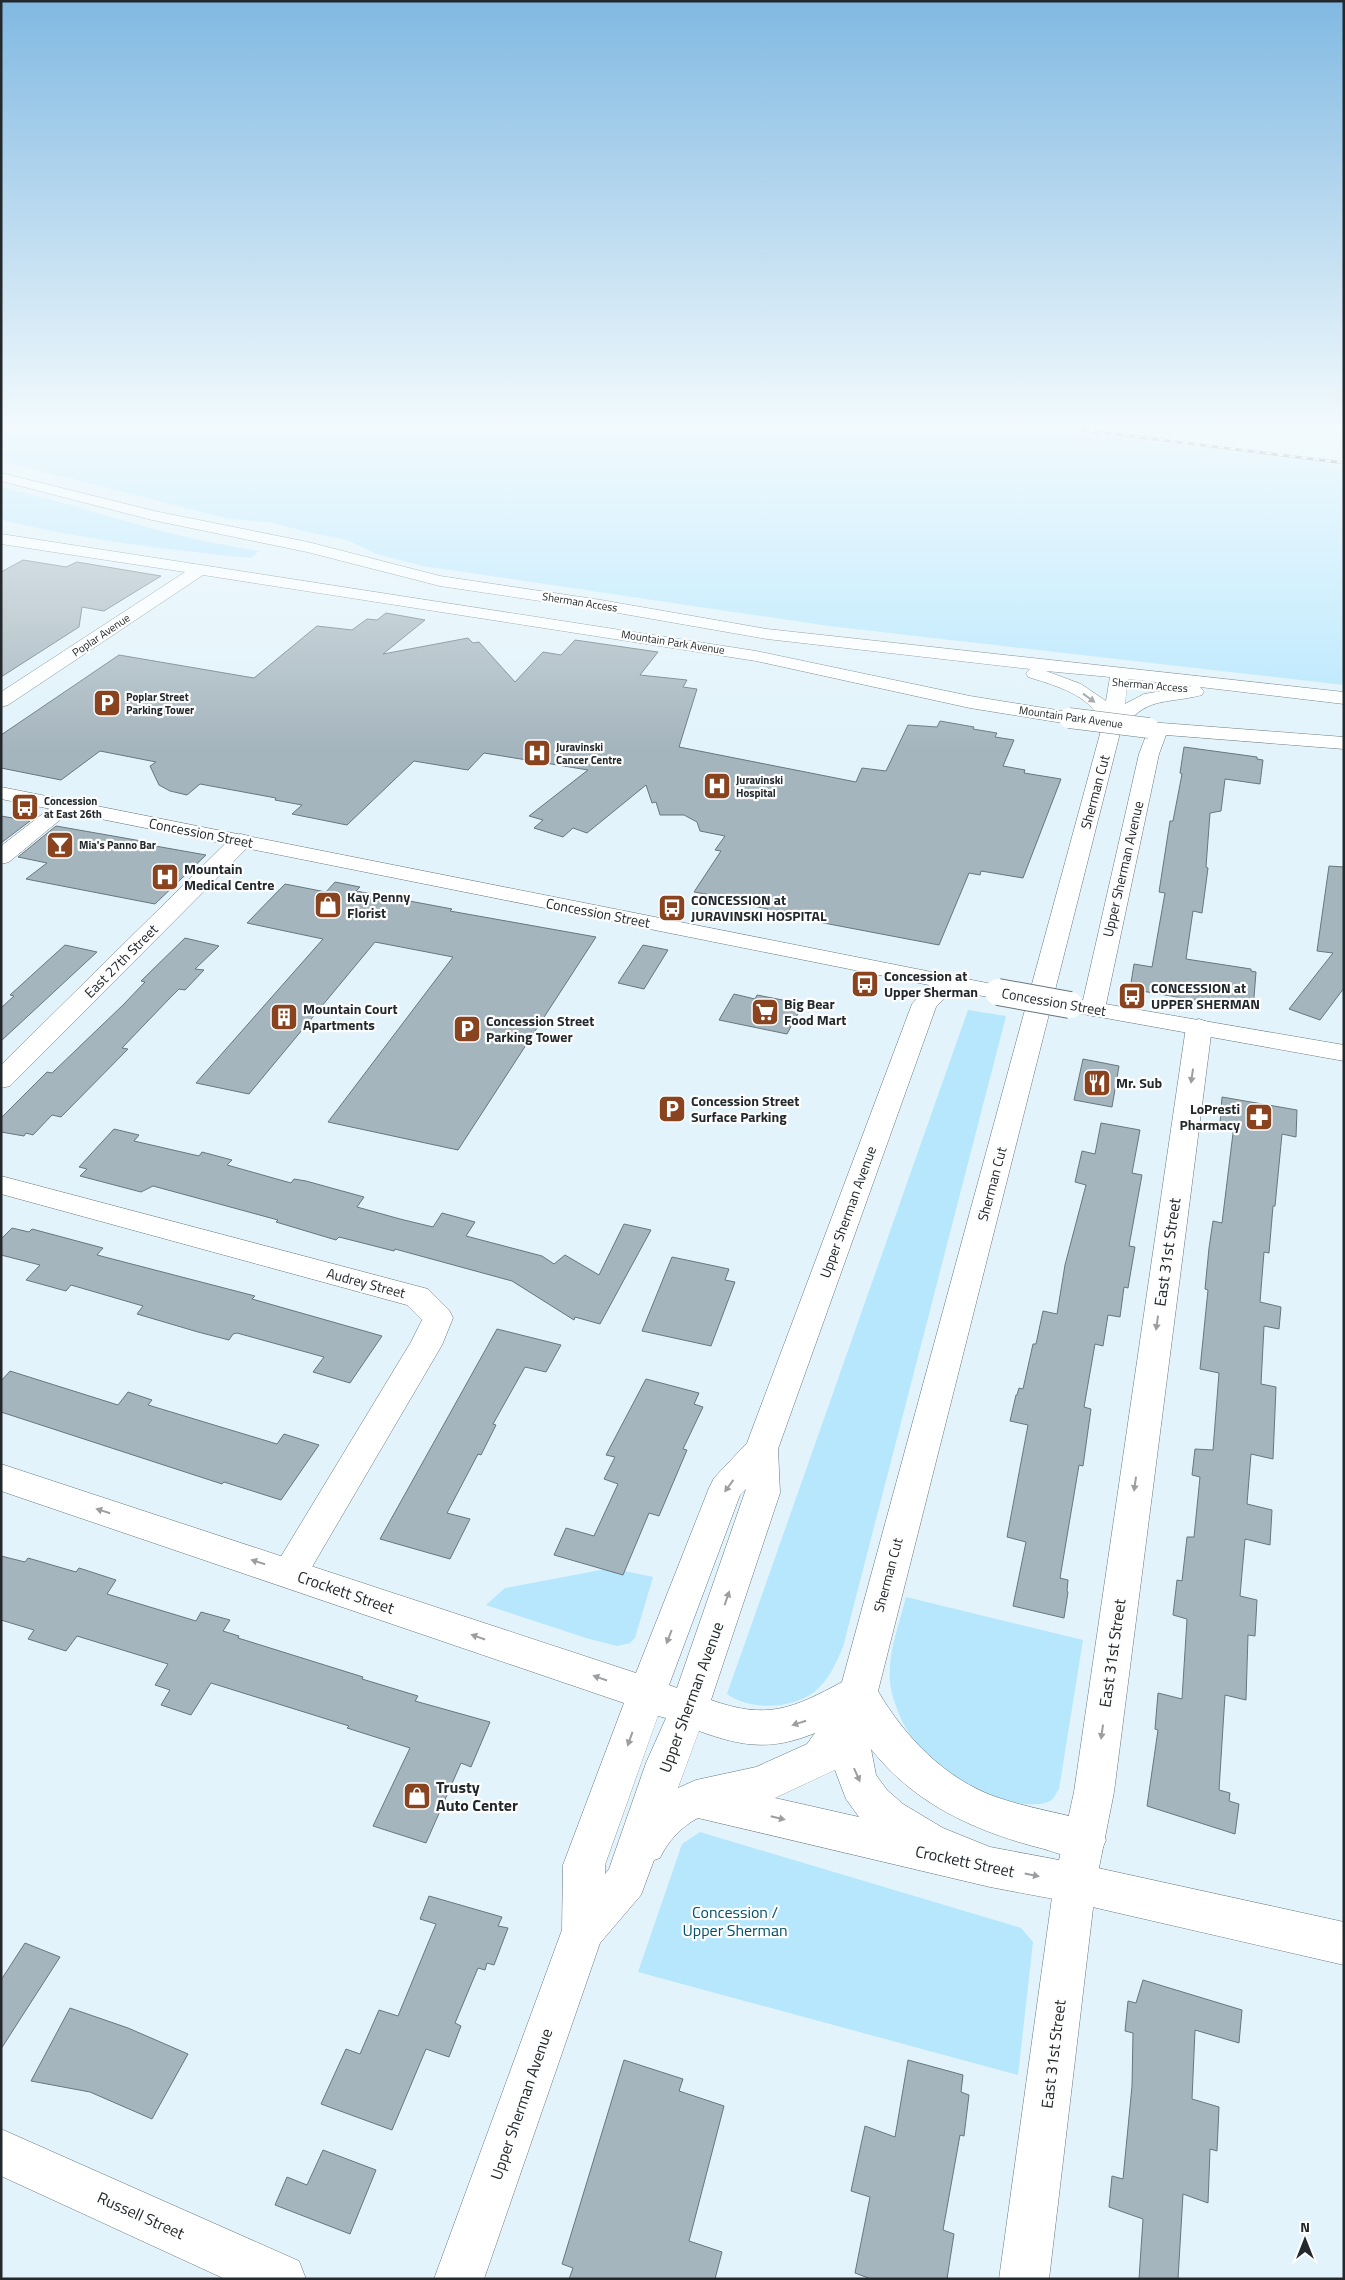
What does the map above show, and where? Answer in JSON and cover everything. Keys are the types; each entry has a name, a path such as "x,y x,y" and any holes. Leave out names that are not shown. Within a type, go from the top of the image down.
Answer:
{"main road":[{"name":"Sherman Access","path":"250,535 440,581 601,605 767,634 958,656 1120,678 1239,685 1344,700"},
{"name":"Mountain Park Avenue","path":"2,539 756,656 970,702 1069,718 1153,729 1344,743"},
{"name":"Poplar Avenue","path":"1,701 201,569"},
{"name":"Sherman Access","path":"958,656 1012,666 1231,691 1344,700"},
{"path":"1012,666 1053,679 1085,695 1100,706 1107,716 1110,734"},
{"name":"Sherman Cut","path":"858,1693 1110,734 1120,678"},
{"path":"1110,734 1126,711 1140,702 1172,694 1231,691"},
{"name":"Upper Sherman Avenue","path":"1081,1007 1149,754 1153,729"},
{"name":"Concession Street","path":"1,793 946,982 1344,1053"},
{"path":"1,857 65,806"},
{"name":"East 27th Street","path":"1,1080 241,841"},
{"name":"Upper Sherman Avenue","path":"459,2279 583,1930 584,1865 646,1694 726,1488 761,1449 924,1004 946,982"},
{"name":"East 31st Street","path":"1024,2279 1075,1883 1094,1792 1199,1027"},
{"name":"Audrey Street","path":"1,1185 417,1297 438,1318 426,1345 289,1573"},
{"name":"Upper Sherman Avenue","path":"583,1930 626,1881 666,1764 688,1711 763,1493 761,1449"},
{"name":"Crockett Street","path":"1,1477 646,1694 688,1711 743,1727 783,1728 808,1720 858,1693"},
{"path":"626,1881 650,1834 673,1810 696,1799 760,1785 821,1757 833,1742 858,1693"},
{"path":"858,1693 886,1738 911,1765 938,1785 968,1804 990,1814 1085,1840"},
{"path":"858,1693 852,1740 853,1766 865,1792 882,1813 917,1835 990,1867"},
{"name":"Crockett Street","path":"696,1799 990,1867 1075,1883 1344,1944"},
{"name":"Russell Street","path":"1,2152 281,2279"}],"green space":[{"path":"77,535 179,535 259,551 251,558 189,552"},
{"path":"324,535 1344,535 1344,685 829,626 423,566 376,554 347,540"},
{"path":"968,1010 1006,1016 843,1647 824,1682 805,1698 783,1705 771,1706 747,1703 727,1694"},
{"path":"611,1568 653,1577 635,1638 630,1643 617,1646 586,1638 486,1605 505,1588"},
{"path":"906,1597 1083,1640 1059,1789 1050,1801 1041,1804 1018,1803 980,1791 960,1782 943,1770 913,1740 895,1703 890,1685 893,1647"},
{"name":"Concession / Upper Sherman","path":"700,1832 1021,1928 1033,1942 1018,2075 638,1972 682,1844"}],"building":[{"path":"23,560 66,567 77,562 161,576 104,611 82,607 79,627 1,677 1,572"},
{"path":"386,613 425,620 383,654 468,638 473,643 479,642 515,682 543,652 561,655 575,640 658,652 640,675 687,680 683,687 697,689 679,747 856,782 862,768 886,771 908,725 937,727 940,721 974,727 973,729 997,733 995,737 1014,740 1003,766 1025,770 1024,773 1061,779 1023,878 981,871 980,875 969,873 939,945 766,912 768,909 704,896 706,894 694,892 721,851 715,850 725,836 700,831 697,822 684,815 660,815 656,802 652,803 646,785 587,833 573,828 563,837 534,828 543,820 529,816 588,770 484,753 468,770 414,761 347,825 292,814 302,805 275,800 276,798 200,784 187,795 170,791 159,785 150,766 156,762 100,751 61,780 1,768 1,735 119,655 254,678 317,626 352,630 367,619 377,620"},
{"path":"1184,747 1257,757 1257,759 1263,760 1260,784 1225,779 1221,811 1210,813 1206,867 1208,868 1202,913 1193,911 1186,959 1251,969 1251,971 1256,972 1253,1010 1130,989 1134,964 1152,967 1165,893 1159,892 1170,821 1173,821 1182,774 1180,773"},
{"path":"1,816 30,821 1,843"},
{"path":"56,826 147,842 144,844 206,855 155,904 26,879 47,863 18,857"},
{"path":"1329,866 1344,867 1344,988 1320,1020 1289,1009 1333,953 1317,951"},
{"name":"Concession Street Parking Tower","path":"335,882 360,887 356,891 452,909 450,911 596,937 458,1150 328,1122 453,957 375,942 249,1094 196,1083 323,939 247,923 285,884 326,892"},
{"path":"185,938 219,946 195,969 204,970 185,990 179,989 169,999 122,1048 128,1049 61,1117 52,1115 33,1135 26,1133 24,1136 1,1132 1,1118 47,1072 52,1073 123,1005 145,982 141,981"},
{"path":"65,945 97,952 1,1041 1,1008 14,996 10,995"},
{"path":"643,945 668,950 644,989 618,983"},
{"name":"Big Bear Food Mart","path":"734,994 755,999 757,995 803,1004 787,1034 719,1020"},
{"name":"Mr. Sub","path":"1083,1059 1119,1066 1112,1107 1074,1100"},
{"path":"1222,1097 1297,1110 1296,1137 1282,1134 1269,1253 1264,1252 1260,1302 1281,1307 1279,1329 1264,1326 1261,1384 1276,1387 1273,1459 1251,1454 1247,1504 1272,1510 1270,1545 1245,1539 1240,1596 1257,1600 1255,1636 1248,1635 1246,1700 1225,1695 1219,1790 1230,1793 1229,1801 1239,1804 1235,1834 1147,1806 1158,1730 1155,1729 1158,1693 1182,1699 1187,1619 1173,1615 1177,1580 1182,1581 1187,1537 1194,1537 1200,1477 1192,1475 1195,1449 1213,1450 1219,1373 1200,1369 1208,1290 1205,1289 1209,1248 1213,1221 1222,1223 1234,1125 1220,1123"},
{"path":"1101,1123 1140,1130 1132,1173 1142,1175 1129,1246 1135,1247 1128,1288 1124,1287 1120,1317 1108,1315 1103,1346 1095,1344 1084,1407 1091,1409 1083,1466 1079,1465 1060,1578 1068,1580 1064,1618 1013,1606 1026,1542 1007,1537 1028,1425 1010,1421 1016,1395 1019,1388 1023,1389 1043,1311 1057,1314 1065,1265 1086,1185 1075,1182 1082,1151 1095,1154"},
{"path":"114,1129 139,1135 134,1141 199,1156 202,1152 232,1160 227,1165 291,1183 294,1179 306,1181 364,1197 357,1207 400,1219 433,1227 442,1213 475,1222 466,1236 542,1256 554,1264 565,1255 599,1275 624,1224 651,1230 600,1324 575,1317 574,1320 512,1281 395,1249 394,1251 339,1237 336,1240 276,1222 278,1220 153,1186 141,1192 80,1176 87,1169 79,1167"},
{"path":"12,1228 29,1232 32,1229 103,1248 97,1255 255,1296 252,1299 382,1336 350,1383 313,1372 324,1357 237,1333 233,1334 229,1340 198,1332 137,1314 143,1306 71,1285 66,1291 26,1280 40,1265 1,1255 1,1239"},
{"path":"672,1257 729,1269 725,1280 735,1282 711,1346 642,1331"},
{"path":"497,1329 561,1345 546,1372 525,1367 493,1424 496,1425 481,1455 478,1454 447,1513 470,1519 450,1559 380,1539"},
{"path":"10,1371 118,1405 128,1392 152,1400 148,1405 277,1444 284,1434 319,1445 281,1500 224,1482 222,1484 1,1412 1,1381"},
{"path":"646,1379 699,1393 694,1404 703,1407 683,1449 687,1450 659,1516 649,1513 623,1575 554,1555 566,1528 594,1536 618,1484 604,1479 615,1457 606,1455"},
{"path":"1,1556 25,1562 28,1558 76,1572 79,1568 116,1580 107,1594 196,1621 201,1612 230,1620 223,1631 239,1636 238,1638 418,1696 415,1701 490,1722 471,1767 461,1763 426,1843 373,1826 410,1748 347,1728 349,1726 211,1683 191,1715 161,1705 170,1690 155,1685 168,1664 77,1636 66,1651 28,1639 34,1630 1,1620"},
{"path":"429,1896 502,1917 498,1926 508,1928 494,1965 487,1963 485,1970 478,1968 455,2023 461,2026 449,2057 426,2049 392,2130 321,2104 346,2049 360,2054 379,2010 398,2016 436,1924 420,1919"},
{"path":"25,1943 60,1957 1,2049 1,1980"},
{"path":"1143,1980 1242,2010 1239,2043 1195,2030 1192,2099 1219,2107 1217,2151 1210,2149 1208,2203 1183,2194 1178,2279 1139,2279 1143,2219 1109,2207 1112,2176 1123,2179 1132,2086 1133,2033 1125,2031 1128,2001 1136,2003"},
{"path":"70,2008 128,2028 188,2054 152,2119 90,2092 31,2081"},
{"path":"624,2060 683,2079 679,2091 724,2106 689,2241 722,2252 715,2279 569,2279 573,2268 562,2264"},
{"path":"908,2060 963,2075 961,2092 969,2095 964,2136 960,2135 943,2230 954,2234 947,2279 871,2279 855,2273 870,2197 851,2191 865,2126 895,2137"},
{"path":"323,2150 376,2170 350,2234 275,2205 287,2177 307,2185"}],"place":[{"name":"Poplar Street Parking Tower","path":"107,703"},
{"name":"Juravinski Cancer Centre","path":"537,753"},
{"name":"Juravinski Hospital","path":"717,786"},
{"name":"Concession at East 26th","path":"25,807"},
{"name":"Mia's Panno Bar","path":"60,845"},
{"name":"Mountain Medical Centre","path":"165,877"},
{"name":"Kay Penny Florist","path":"328,905"},
{"name":"CONCESSION at JURAVINSKI HOSPITAL","path":"672,908"},
{"name":"Concession at Upper Sherman","path":"865,984"},
{"name":"CONCESSION at UPPER SHERMAN","path":"1132,996"},
{"name":"Big Bear Food Mart","path":"765,1012"},
{"name":"Mountain Court Apartments","path":"284,1017"},
{"name":"Concession Street Parking Tower","path":"467,1029"},
{"name":"Mr. Sub","path":"1097,1083"},
{"name":"Concession Street Surface Parking","path":"672,1109"},
{"name":"LoPresti Pharmacy","path":"1259,1117"},
{"name":"Trusty Auto Center","path":"417,1796"}]}
